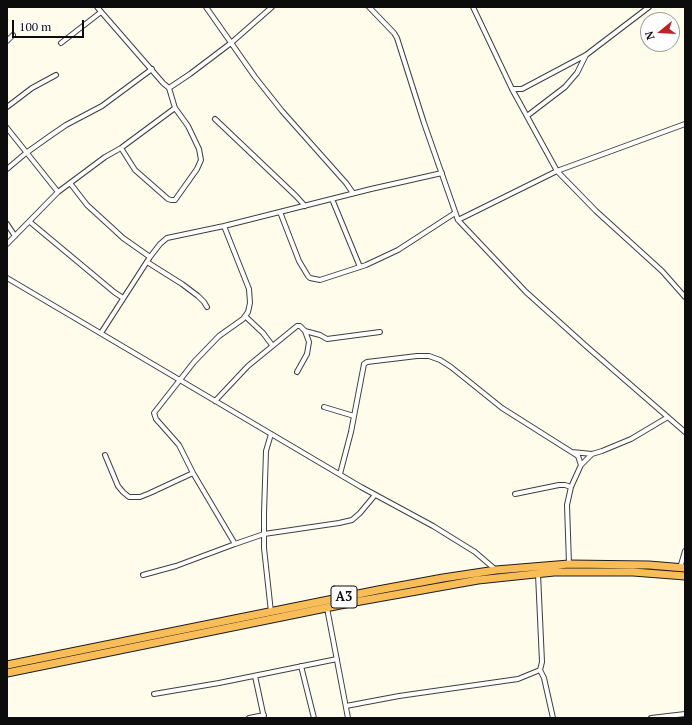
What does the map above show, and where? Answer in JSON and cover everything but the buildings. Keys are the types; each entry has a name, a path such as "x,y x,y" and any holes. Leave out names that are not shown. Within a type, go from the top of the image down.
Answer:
{"highway":[{"name":"A3","path":"7,673 270,612 436,579 496,570 569,564 649,565 682,572"},
{"name":"A3","path":"7,665 478,580 538,574 602,571 682,572"}],"street":[{"path":"97,7 169,88 176,108 191,131 199,149 201,160 197,169 175,200 171,200 135,170 121,148"},
{"path":"206,7 255,77 282,112 353,194"},
{"path":"169,88 231,43 272,7"},
{"path":"369,7 397,38 458,220 526,292 685,432"},
{"path":"472,7 512,89 558,171 596,211 662,272 685,297"},
{"path":"512,89 522,89 586,55 649,7"},
{"path":"61,43 101,12"},
{"path":"7,41 14,35"},
{"path":"527,116 565,87 577,73 586,55"},
{"path":"7,169 26,153 66,125 102,106 152,70"},
{"path":"7,107 32,88 56,75"},
{"path":"7,244 58,192 105,157 121,148 176,108"},
{"path":"216,119 305,206"},
{"path":"458,220 558,171 685,124"},
{"path":"7,128 58,192"},
{"path":"101,333 150,257 166,238 224,226 442,173"},
{"path":"70,183 87,205 123,238 150,257"},
{"path":"332,199 360,267"},
{"path":"280,212 299,260 308,276 310,278 320,280 360,267 398,250 456,213"},
{"path":"30,222 114,292 124,298"},
{"path":"7,224 15,236"},
{"path":"224,226 248,289 250,304 248,312 219,336 194,362 155,410 154,415 178,445 235,544"},
{"path":"147,262 198,296 207,307"},
{"path":"7,278 270,434 375,495 433,526 475,552 496,570"},
{"path":"245,316 272,345"},
{"path":"215,401 248,366 272,345 297,326 300,326 305,331 309,342 307,354 297,372"},
{"path":"305,331 320,335 327,339 380,332"},
{"path":"340,474 351,432 364,364 367,362 416,356 429,356 440,360 451,367 502,408 555,443 578,456 581,465"},
{"path":"324,407 354,416"},
{"path":"569,564 567,505 571,487 581,465 592,454 622,443 668,417"},
{"path":"270,434 266,451 264,534 270,612"},
{"path":"572,452 592,454"},
{"path":"105,455 118,486 129,497 140,497 193,473"},
{"path":"515,494 565,484 571,487"},
{"path":"143,575 176,566 264,534 352,520 375,495"},
{"path":"682,572 685,551"},
{"path":"538,574 542,662 540,670 544,678 553,718"},
{"path":"327,608 348,718"},
{"path":"154,694 255,676 337,659"},
{"path":"301,666 314,718"},
{"path":"346,706 400,696 518,679 540,670"},
{"path":"249,718 264,717 255,676"},
{"path":"652,718 685,714"}]}
